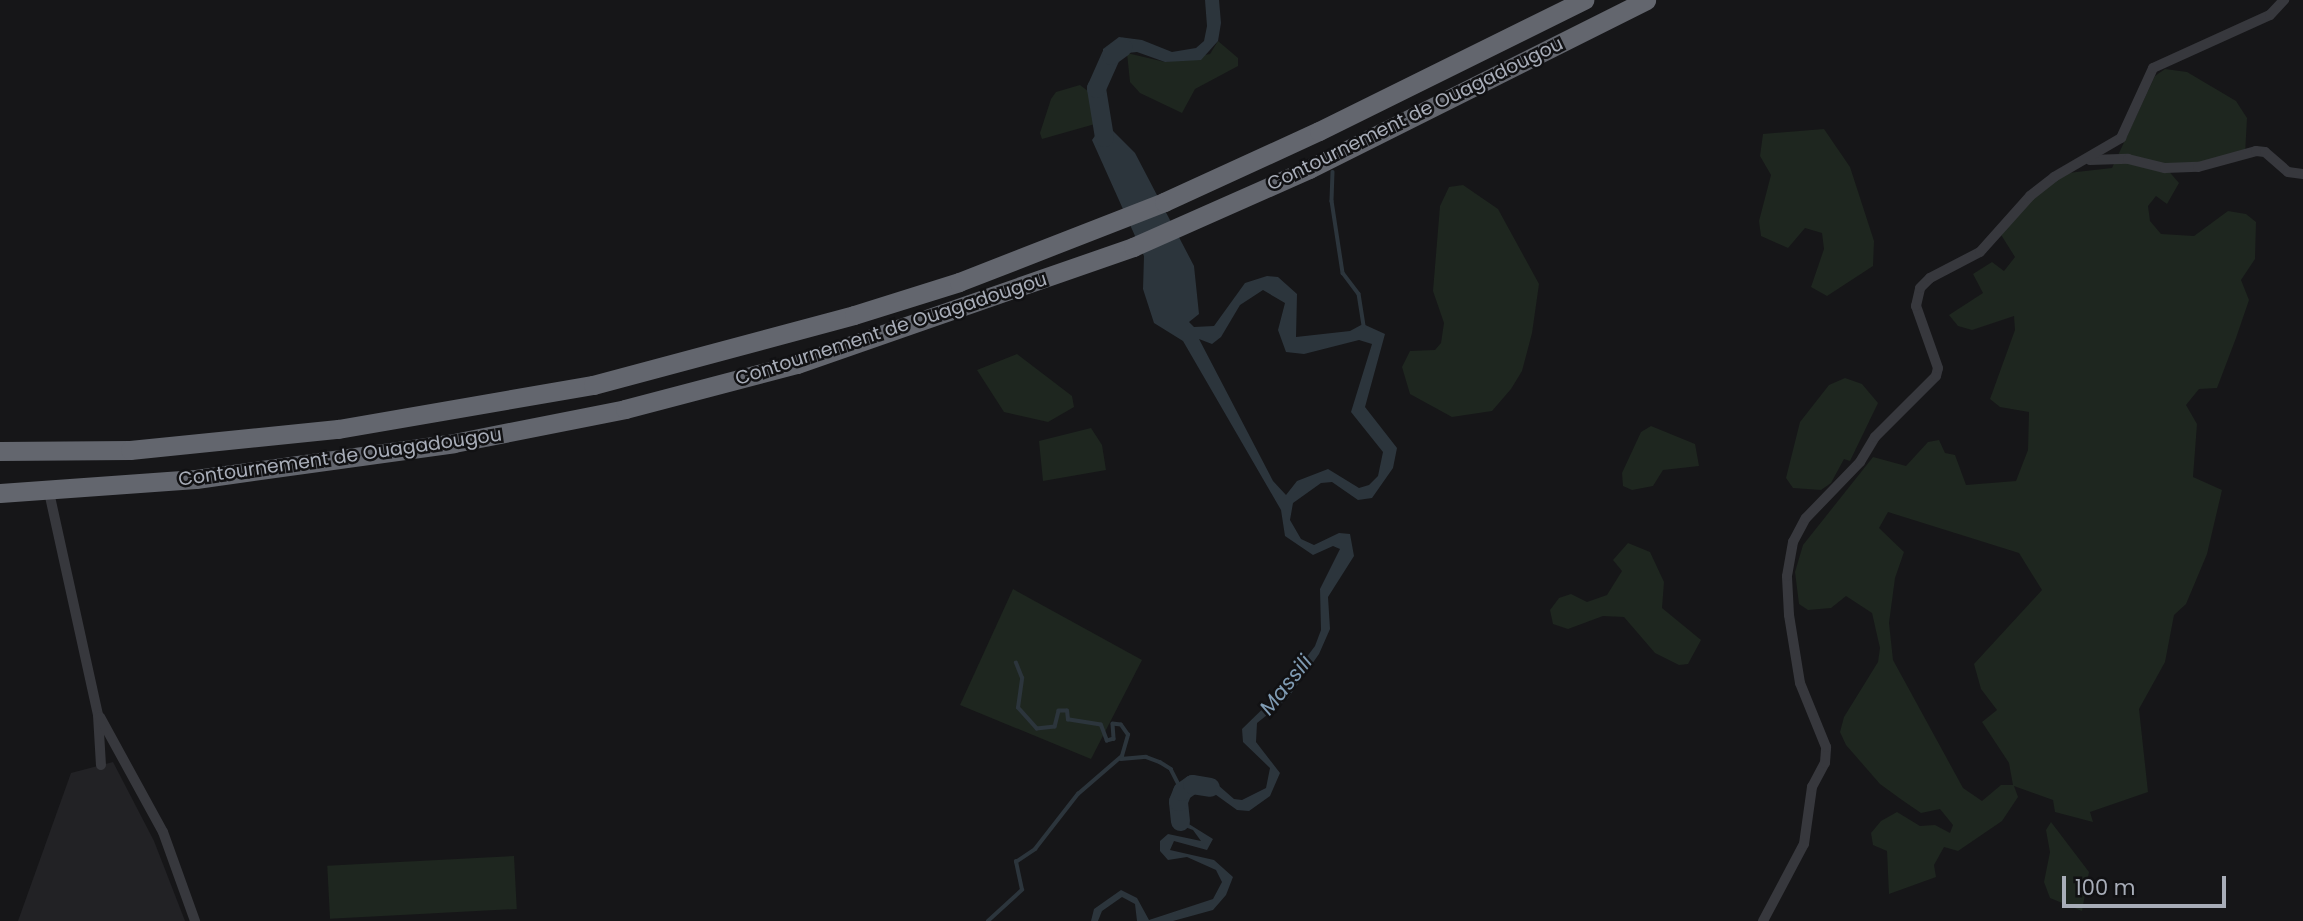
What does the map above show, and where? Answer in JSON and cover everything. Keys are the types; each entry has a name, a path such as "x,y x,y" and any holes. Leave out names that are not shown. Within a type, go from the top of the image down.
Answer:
{"highway":[{"name":"Contournement de Ouagadougou","path":"0,451 130,450 338,429 593,385 867,311 959,282 1164,202 1584,0"},
{"name":"Contournement de Ouagadougou","path":"0,493 49,492 338,460 454,443 625,409 797,364 1133,247 1309,169 1646,0"}],"street":[{"path":"1763,921 1804,844 1812,788 1825,763 1826,747 1800,683 1789,615 1787,576 1793,541 1806,518 1860,462 1875,437 1936,376 1938,368 1916,306 1920,288 1930,278 1980,252 2029,196 2122,138 2153,68 2262,19 2284,0"},
{"path":"2087,160 2129,159 2165,168 2198,167 2256,151 2265,152 2288,172 2303,174"},
{"path":"49,492 98,715 101,765"},
{"path":"98,715 160,826 195,921"}],"shaded area":[{"path":"1218,41 1238,58 1238,66 1195,89 1182,113 1140,93 1130,82 1127,53 1165,62 1210,54"},
{"path":"2165,69 2187,72 2236,101 2247,118 2245,155 2166,168 2179,183 2167,204 2156,196 2148,206 2150,221 2161,234 2194,236 2228,211 2246,214 2256,222 2255,259 2241,280 2249,300 2217,388 2199,389 2186,405 2197,424 2193,477 2222,490 2207,554 2186,604 2174,615 2165,662 2139,709 2148,792 2090,812 2093,822 2055,812 2053,800 2014,786 2018,797 2002,821 1958,851 1944,847 1934,865 1936,877 1889,894 1887,851 1873,845 1871,833 1881,821 1897,812 1920,826 1935,825 1950,833 1953,825 1940,809 1921,813 1880,784 1846,745 1840,732 1844,717 1878,662 1880,648 1872,613 1846,596 1831,608 1808,610 1799,604 1795,572 1803,545 1873,457 1906,466 1928,442 1939,440 1945,453 1955,455 1966,485 2016,481 2028,450 2029,412 2000,407 1990,399 2015,330 2014,316 1972,330 1958,326 1949,315 1983,293 1973,274 1992,262 2004,271 2015,257 1998,230 2059,174 2112,168 2155,76","holes":["1888,512 2019,553 2042,590 1974,664 1981,689 1997,710 1982,722 2009,763 2013,785 2001,785 1982,801 1963,788 1893,660 1889,623 1895,578 1904,552 1879,528"]},
{"path":"1080,85 1097,98 1095,124 1042,139 1040,133 1051,99 1056,92"},
{"path":"1824,129 1850,167 1874,241 1873,266 1827,296 1811,287 1824,249 1822,233 1805,228 1788,248 1761,236 1759,221 1771,175 1760,156 1763,134"},
{"path":"1463,185 1498,209 1539,284 1532,333 1522,371 1511,389 1492,411 1452,417 1410,394 1402,367 1410,351 1435,350 1441,343 1444,323 1433,291 1440,206 1449,187"},
{"path":"1017,354 1072,396 1074,407 1048,422 1004,412 977,370"},
{"path":"1845,378 1862,384 1878,403 1850,461 1844,459 1831,483 1821,490 1793,488 1786,478 1800,422 1829,385"},
{"path":"1651,426 1695,444 1699,466 1663,470 1653,486 1632,490 1623,486 1622,473 1641,432"},
{"path":"1091,428 1102,445 1106,470 1043,481 1039,441"},
{"path":"1628,543 1650,552 1664,582 1662,608 1701,640 1688,664 1679,665 1655,653 1624,617 1603,616 1568,629 1553,624 1550,610 1559,598 1571,594 1587,602 1607,595 1622,571 1613,560"},
{"path":"1013,589 1142,660 1091,759 960,705"},
{"path":"113,762 154,841 185,921 18,921 71,773"},
{"path":"2051,822 2089,872 2082,911 2050,898 2044,882 2050,852 2046,830"},
{"path":"514,856 517,909 330,919 327,866"}],"water":[{"path":"1205,0 1219,0 1221,23 1218,41 1201,60 1165,62 1137,52 1127,53 1110,68 1103,66 1103,49 1119,37 1142,40 1172,52 1196,48 1204,41 1207,26"},
{"path":"1095,113 1135,153 1194,266 1199,314 1189,322 1194,327 1214,326 1245,283 1267,276 1278,277 1297,294 1296,337 1350,331 1363,324 1385,334 1365,407 1397,448 1393,468 1372,498 1358,500 1332,482 1321,483 1293,503 1290,520 1301,539 1314,545 1339,533 1350,534 1354,556 1328,597 1330,629 1319,654 1288,698 1257,723 1256,742 1280,773 1270,796 1249,811 1237,810 1212,792 1189,789 1187,782 1210,778 1234,799 1242,800 1266,788 1270,768 1243,742 1242,729 1282,690 1315,646 1321,630 1320,589 1340,549 1333,546 1313,555 1285,536 1281,510 1183,341 1154,323 1143,289 1144,256 1092,140 1097,133","holes":["1263,290 1285,303 1278,330 1286,352 1304,354 1359,340 1372,344 1351,412 1383,452 1378,476 1369,485 1359,488 1328,469 1297,481 1286,495 1273,481 1199,339 1212,344 1221,337 1240,305"]},
{"path":"1178,796 1184,800 1184,821 1213,839 1207,850 1174,841 1170,850 1214,860 1233,877 1226,895 1213,910 1173,921 1137,921 1135,904 1122,897 1102,911 1098,921 1091,921 1094,909 1121,890 1137,898 1149,920 1213,899 1222,882 1216,870 1187,857 1168,860 1160,851 1160,841 1168,834 1201,841 1193,830 1177,824 1173,814"}],"waterway":[{"name":"Massili","path":"1104,137 1096,88 1111,55 1122,47"},
{"path":"1333,172 1332,201 1343,273 1359,294 1364,327"},
{"path":"988,921 1022,890 1016,862 1035,849 1078,794 1122,756 1128,735 1121,725 1113,724 1114,739 1107,741 1101,725 1068,720 1067,711 1059,711 1055,727 1037,729 1018,708 1022,678 1016,663"},
{"path":"1121,759 1146,757 1160,762 1171,769 1182,791"},
{"name":"Massili","path":"1180,821 1178,801 1182,791 1192,784 1210,787"}]}
